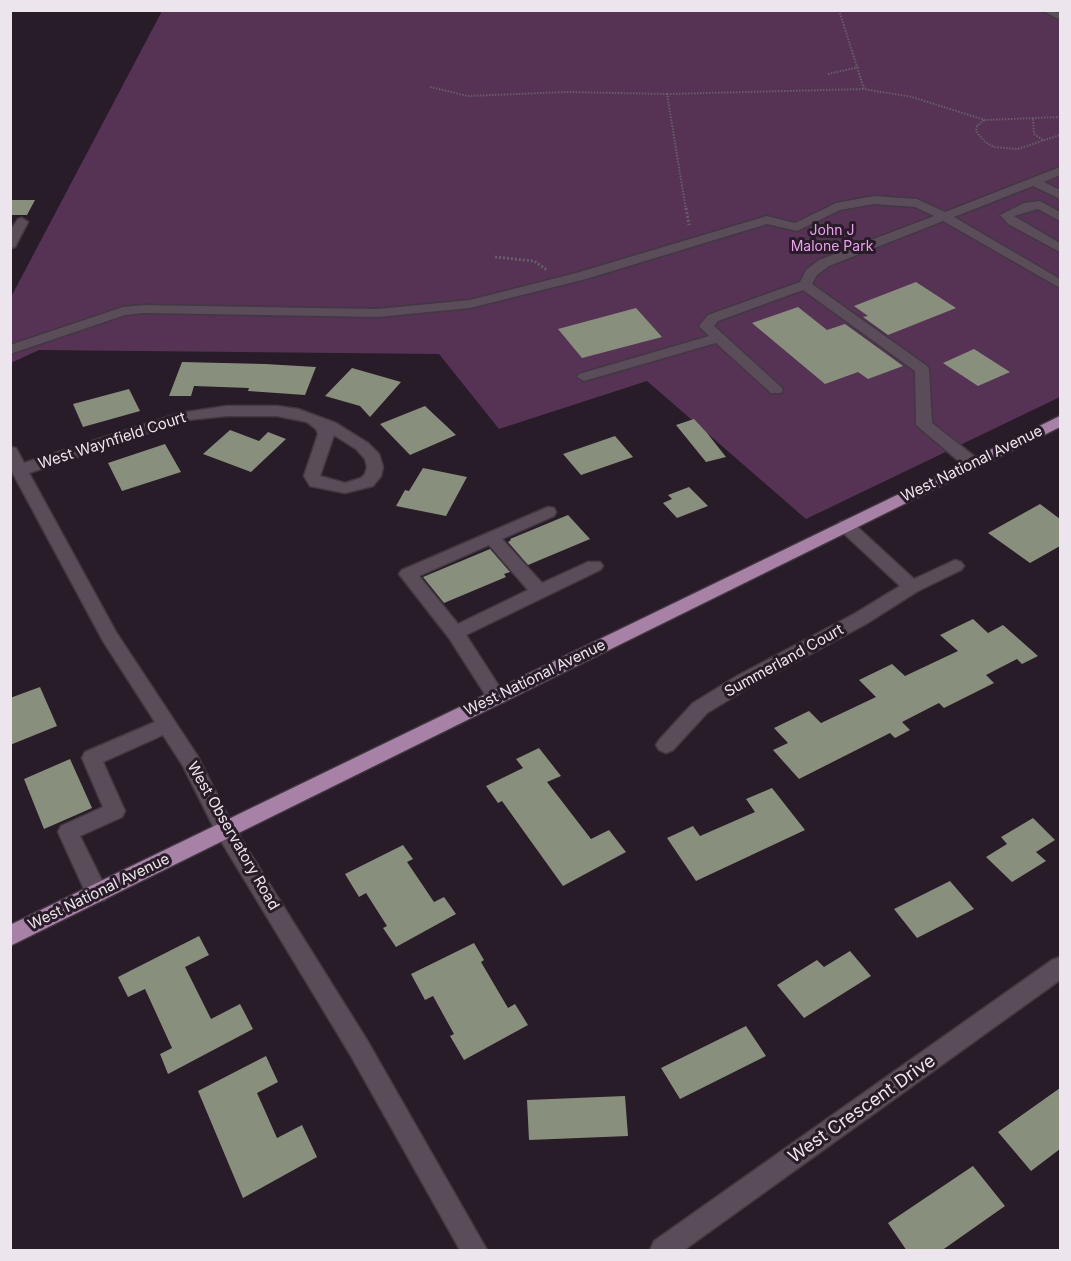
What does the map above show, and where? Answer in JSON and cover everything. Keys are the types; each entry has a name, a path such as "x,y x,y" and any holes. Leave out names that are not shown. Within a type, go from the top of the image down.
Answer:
{"main road":[{"name":"West National Avenue","path":"10,936 1060,421"}],"street":[{"path":"1047,10 1060,16"},
{"path":"776,390 706,326 713,318 806,285 811,273 824,263 1060,171"},
{"path":"1033,181 1060,195"},
{"path":"10,350 123,311 378,313 470,304 581,276 767,220 797,227 836,207 863,201 886,200 917,203 944,216 1060,284"},
{"path":"1060,217 1040,205 1028,206 1006,215 1012,221 1060,248"},
{"path":"10,244 22,222"},
{"path":"806,285 922,369 924,425 973,464"},
{"path":"584,377 719,338"},
{"name":"West Waynfield Court","path":"15,461 185,416 254,411 298,414 312,419 331,426 362,446 373,458 375,467 373,476 367,482 345,488 316,482 312,476 313,470 326,435 322,426 312,419"},
{"name":"West Observatory Road","path":"15,461 109,636 190,761 225,830 347,1029 474,1251"},
{"path":"497,697 455,633 408,574 548,512"},
{"path":"846,526 912,587"},
{"path":"491,537 540,592"},
{"path":"455,633 594,566"},
{"name":"Summerland Court","path":"666,745 700,708 744,681 860,620 912,587 955,566"},
{"path":"97,892 68,832 114,811 92,758 167,725"},
{"name":"West Crescent Drive","path":"663,1251 1060,967"}],"path":[{"path":"839,10 859,67 864,89"},
{"path":"828,74 859,67"},
{"path":"429,87 468,96 567,92 667,94 864,89 912,97 985,120 1060,117"},
{"path":"667,94 689,225"},
{"path":"1033,119 1034,134 1043,140"},
{"path":"985,120 977,126 976,131 985,142 994,147 1018,149 1060,135"},
{"path":"1054,137 1060,140"},
{"path":"495,257 534,261 547,270"}],"green space":[{"name":"John J Malone Park","path":"162,11 1060,11 1060,397 806,519 647,381 499,429 439,354 39,350 11,363 11,297"}],"building":[{"path":"10,200 35,200 27,215 10,215"},
{"path":"916,282 956,308 888,335 863,317 868,316 854,306"},
{"path":"798,307 827,330 845,324 903,366 868,379 858,372 825,384 752,323"},
{"path":"636,308 662,337 582,358 558,329"},
{"path":"974,349 1010,372 978,386 943,363"},
{"path":"182,362 316,367 305,395 248,391 249,388 194,386 191,396 169,396"},
{"path":"352,368 401,382 370,417 360,406 325,396"},
{"path":"129,389 140,411 83,427 73,404"},
{"path":"425,406 456,435 410,455 380,424"},
{"path":"694,419 726,457 706,462 676,425"},
{"path":"230,430 259,441 268,432 286,439 251,472 203,454"},
{"path":"615,436 633,457 581,475 563,454"},
{"path":"165,444 181,472 122,491 108,463"},
{"path":"423,468 467,477 446,516 396,506 405,490 409,491"},
{"path":"689,487 708,506 677,518 663,503 672,499 668,495"},
{"path":"1040,504 1060,519 1060,546 1030,563 988,533"},
{"path":"568,515 590,539 528,565 508,542 510,539"},
{"path":"490,549 510,572 504,574 506,577 444,603 423,577"},
{"path":"973,619 988,633 1003,625 1038,656 1022,664 1017,659 986,675 994,683 944,708 939,703 902,722 910,730 895,738 890,733 799,779 773,750 788,743 774,728 809,711 821,723 876,697 859,680 892,664 905,676 958,651 940,635"},
{"path":"40,687 57,726 10,745 10,698"},
{"path":"539,748 561,776 547,782 591,839 609,830 626,852 563,886 502,801 498,803 486,786 523,768 516,759"},
{"path":"70,759 92,808 44,829 24,779"},
{"path":"772,788 805,830 696,881 667,838 693,826 700,836 755,812 746,799"},
{"path":"1033,818 1055,840 1036,852 1046,861 1012,882 986,857 1007,844 1001,837"},
{"path":"403,845 413,859 407,862 434,902 444,897 456,914 396,947 383,928 387,926 366,893 359,897 345,874"},
{"path":"950,881 974,909 917,938 894,909"},
{"path":"199,936 209,955 185,967 211,1019 240,1004 253,1029 168,1074 160,1054 172,1048 145,989 128,997 118,977"},
{"path":"474,943 484,960 481,962 508,1008 515,1004 528,1025 464,1060 450,1036 454,1034 433,996 425,1000 411,974"},
{"path":"850,951 871,976 804,1018 777,985 817,960 824,967"},
{"path":"746,1026 766,1056 680,1099 661,1068"},
{"path":"266,1056 278,1082 257,1093 277,1138 302,1125 317,1157 243,1198 198,1091"},
{"path":"1060,1088 1060,1149 1031,1171 998,1132"},
{"path":"625,1096 628,1136 529,1140 527,1100"},
{"path":"973,1166 1005,1206 941,1251 907,1251 888,1223"}]}
